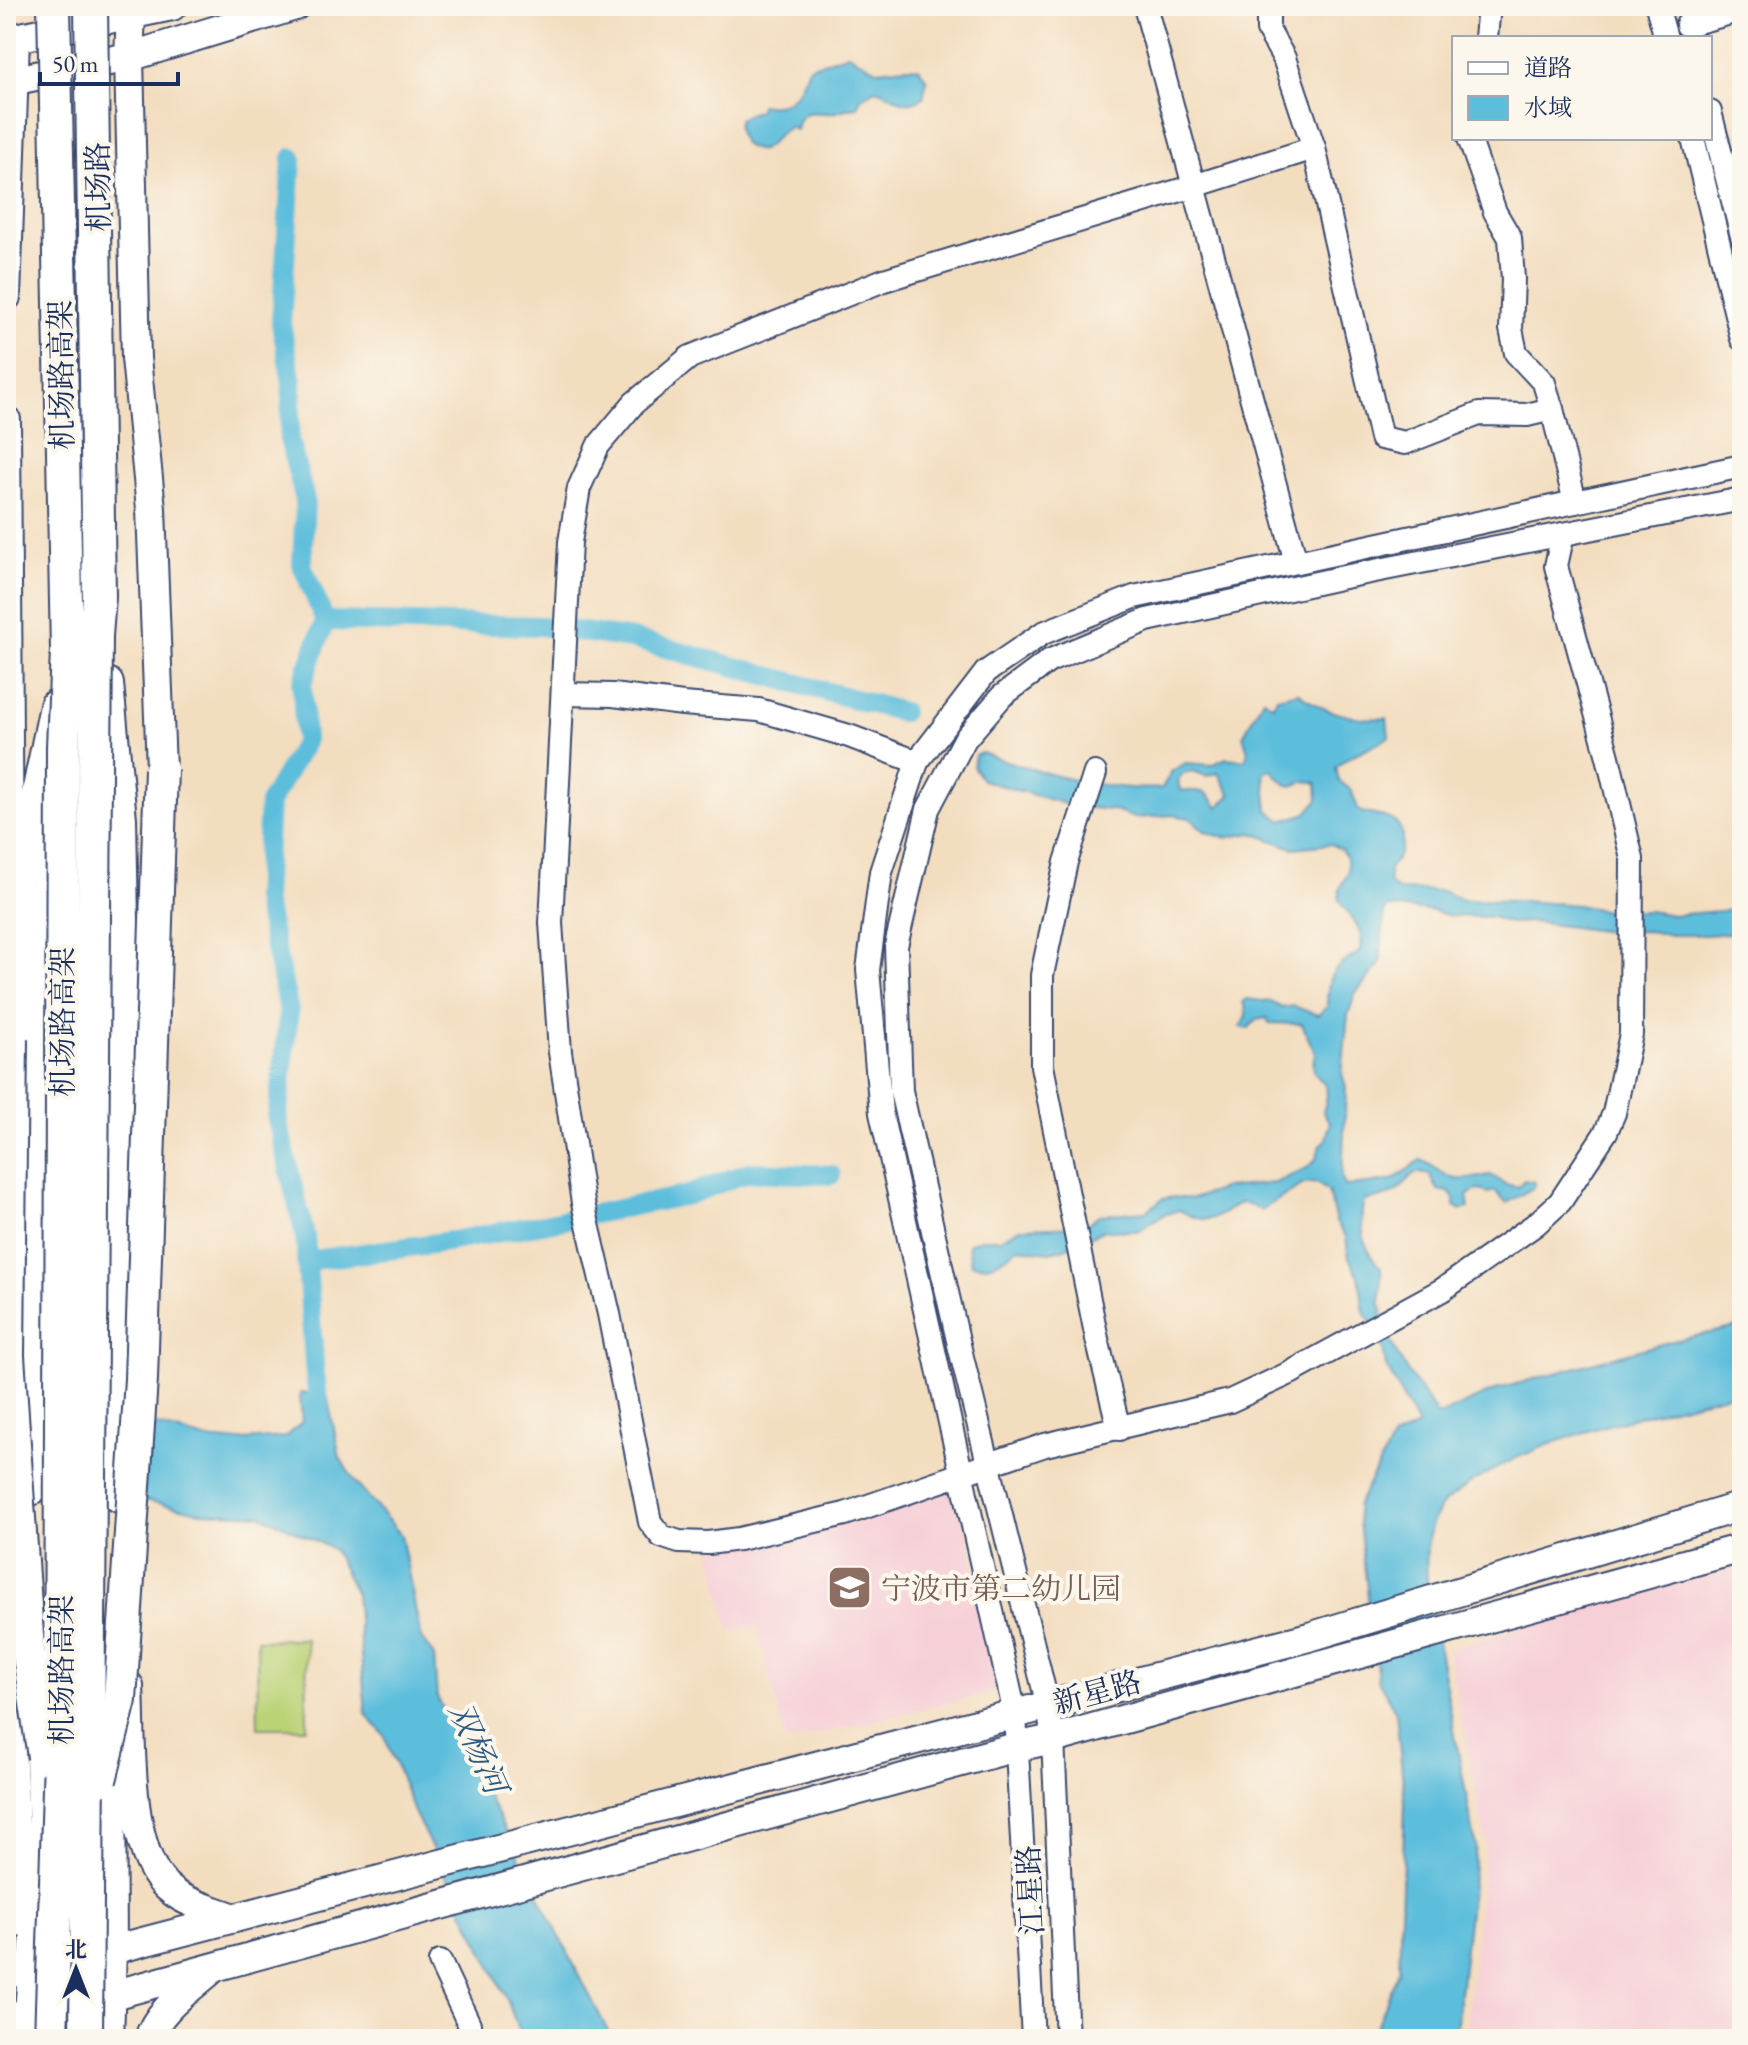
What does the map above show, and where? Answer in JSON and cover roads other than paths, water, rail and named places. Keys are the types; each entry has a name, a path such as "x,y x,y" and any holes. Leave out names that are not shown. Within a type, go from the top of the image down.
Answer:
{"highway":[{"name":"机场路高架","path":"54,6 67,651 63,747 61,1726 86,2039"},
{"name":"机场路高架","path":"51,2039 72,1834 99,597 91,6"},
{"path":"99,597 120,819 125,1074 122,1308"},
{"path":"31,1304 32,823 67,651"},
{"path":"72,1834 120,1700 141,1379 161,769"},
{"path":"11,1038 8,1356 28,1650 72,1834"}],"main road":[{"path":"6,297 11,39 172,6"},
{"path":"10,81 129,57 295,6"},
{"name":"机场路","path":"131,15 129,57 136,358 151,509 161,769"},
{"path":"6,420 11,1038 6,1124"},
{"path":"18,1972 43,1825 31,1501 31,1304"},
{"path":"109,2039 112,1950 110,1789 122,1308"},
{"path":"119,1498 133,1802 143,1840 156,1876 173,1893 234,1918"},
{"name":"新星路","path":"18,1972 1309,1637 1742,1506"},
{"name":"新星路","path":"20,2024 216,1966 1742,1548"},
{"path":"6,1648 18,1883 20,2024"},
{"path":"149,2039 152,2029 174,2002 216,1966"}],"street":[{"path":"1145,6 1296,562"},
{"path":"1268,6 1268,30 1284,58 1314,148 1381,438 1405,443 1479,414 1527,415 1552,409"},
{"path":"1486,36 1489,6"},
{"path":"1657,6 1665,36"},
{"path":"1687,23 1742,10"},
{"path":"1712,120 1742,236"},
{"path":"1470,140 1495,212 1510,238 1513,279 1511,329 1516,353 1544,383 1575,502"},
{"path":"1693,140 1742,339"},
{"path":"1314,148 884,280 690,357 634,403 598,446 579,488 570,542 551,923 560,1052 583,1203 650,1522 661,1536 679,1542 708,1543 739,1539 845,1514 1045,1445 1230,1401 1290,1373 1442,1290 1536,1224 1560,1202 1606,1132 1614,1113 1631,1034 1632,859 1556,566 1563,534"},
{"name":"江星路","path":"1033,2039 1015,1714 881,1113 868,970 881,872 917,762 986,672 1043,633 1134,597 1742,466"},
{"name":"江星路","path":"1067,2039 1053,1739 1048,1706 907,1121 900,1076 896,946 928,809 965,739 1002,696 1049,661 1147,620 1344,577 1742,499"},
{"path":"564,694 613,695 759,710 849,736 917,762"},
{"path":"1095,773 1066,862 1042,975 1042,1066 1097,1339 1119,1429"},
{"path":"440,1962 469,2024 470,2039"}],"water":[{"path":"848,54 877,70 919,68 927,80 923,97 904,102 875,89 860,99 858,107 832,113 805,114 796,130 790,127 784,130 764,149 751,149 743,143 737,125 741,118 758,111 761,104 779,104 792,97 809,67"},
{"path":"1298,692 1317,705 1340,714 1387,718 1389,737 1353,755 1336,768 1339,781 1351,790 1359,811 1390,819 1400,829 1402,843 1389,868 1389,882 1397,890 1442,891 1463,900 1577,905 1612,912 1649,911 1673,915 1742,909 1742,932 1671,935 1649,931 1610,932 1533,922 1509,923 1492,917 1450,916 1433,911 1388,907 1384,912 1380,964 1355,994 1348,1015 1342,1074 1346,1087 1342,1178 1345,1186 1392,1180 1421,1160 1457,1179 1491,1175 1505,1184 1518,1187 1524,1180 1535,1182 1534,1187 1507,1203 1495,1191 1475,1191 1467,1196 1469,1208 1461,1210 1454,1206 1449,1192 1438,1190 1430,1175 1417,1173 1393,1193 1364,1201 1364,1237 1370,1254 1381,1267 1380,1300 1388,1336 1438,1416 1498,1389 1668,1342 1742,1326 1742,1391 1561,1440 1493,1470 1451,1497 1437,1512 1429,1534 1426,1557 1428,1591 1476,1847 1455,2039 1371,2039 1399,1970 1405,1803 1396,1712 1378,1680 1357,1506 1393,1438 1418,1426 1386,1366 1381,1339 1364,1311 1359,1276 1349,1258 1346,1237 1336,1222 1328,1191 1316,1183 1304,1184 1261,1210 1244,1203 1238,1204 1209,1219 1197,1218 1179,1210 1163,1215 1138,1231 1105,1230 1050,1252 1018,1248 1001,1260 985,1265 971,1264 968,1244 981,1239 1000,1239 1021,1228 1084,1226 1099,1215 1147,1211 1162,1199 1192,1199 1225,1188 1275,1183 1307,1168 1316,1159 1320,1146 1326,1140 1330,1122 1323,1113 1326,1088 1315,1074 1315,1053 1302,1024 1269,1023 1267,1018 1256,1020 1248,1029 1240,1027 1246,1015 1243,1002 1247,999 1271,1002 1282,1008 1293,1006 1318,1015 1327,1007 1333,973 1361,951 1359,929 1339,900 1340,888 1348,872 1347,858 1341,850 1331,844 1293,848 1252,833 1225,838 1206,832 1190,818 1173,815 1135,818 1112,810 1072,806 982,780 973,766 975,755 982,753 1093,784 1162,788 1172,771 1186,763 1212,765 1226,758 1245,760 1248,752 1243,736 1263,699 1273,705 1277,697","holes":["1271,769 1290,786 1309,781 1317,783 1318,800 1307,813 1282,821 1268,810 1264,773","1193,771 1206,776 1218,773 1231,795 1218,808 1206,793 1180,790 1178,781 1183,774"]},
{"path":"6,1383 205,1439 229,1441 286,1437 302,1422 300,1393 327,1395 340,1458 355,1482 401,1535 421,1638 434,1656 437,1697 612,2039 522,2039 506,1997 414,1812 384,1735 366,1714 356,1594 333,1549 261,1515 200,1512 6,1471"}],"waterway":[{"path":"292,158 281,323 292,383 289,439 305,500 302,565 325,621 302,684 305,742 269,803 264,899 289,1011 277,1119 305,1236 321,1421"},
{"path":"325,621 541,626 632,639 902,712"},
{"path":"306,1261 452,1241 564,1220 688,1195 749,1172 831,1175"}],"place":[{"name":"宁波市第二幼儿园","path":"850,1588"}],"water label":[{"name":"双杨河","path":"478,1748"}]}
